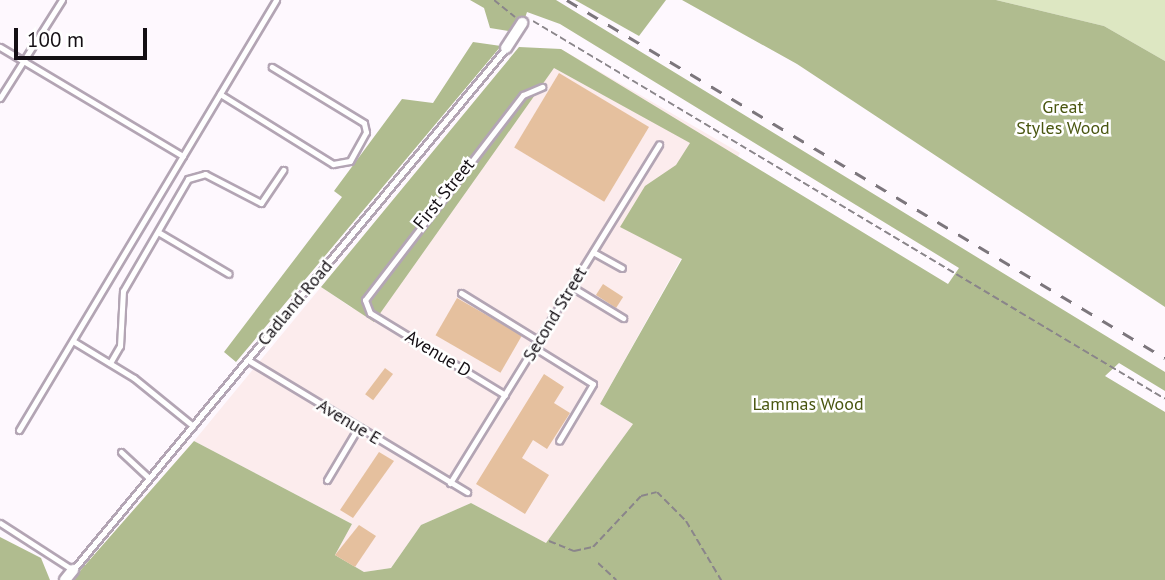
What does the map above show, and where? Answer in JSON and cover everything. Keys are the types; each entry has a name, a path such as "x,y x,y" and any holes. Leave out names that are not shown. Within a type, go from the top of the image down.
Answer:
{"street":[{"name":"Cadland Road","path":"509,43 522,23"},
{"name":"Cadland Road","path":"65,580 72,570"}],"lane":[{"path":"0,98 62,0"},
{"path":"19,430 276,0"},
{"name":"Cadland Road","path":"72,570 509,43"},
{"path":"0,47 183,156"},
{"path":"220,94 333,164 350,161 366,132 364,123 272,67"},
{"name":"First Street","path":"370,313 365,300 372,283 523,95 542,87"},
{"name":"Second Street","path":"450,483 659,144"},
{"path":"110,363 120,346 123,290 194,174 257,204 268,199 284,170"},
{"path":"158,232 229,274"},
{"path":"593,252 622,268"},
{"path":"572,287 623,318"},
{"path":"461,293 539,341"},
{"name":"Avenue D","path":"370,313 505,395"},
{"path":"73,341 110,363 183,415 193,426"},
{"path":"535,348 593,384 559,441"},
{"name":"Avenue E","path":"248,360 467,492"},
{"path":"327,480 358,428"},
{"path":"121,452 149,478"},
{"path":"0,523 59,559 72,570"}],"path":[{"path":"494,0 522,23 548,25 1165,399"},
{"path":"549,541 574,551 593,547 641,496 657,492 686,521 721,580"},
{"path":"598,563 616,580"}],"shaded area":[{"path":"561,49 740,153 600,404 633,424 546,543 471,503 421,525 391,568 364,572 335,555 352,524 194,441 321,287 352,308"}],"green space":[{"name":"Lammas Wood","path":"470,0 556,0 1165,372 1165,391 1119,363 1105,376 1165,412 1165,580 72,580 194,441 352,524 335,555 364,572 391,568 421,525 471,503 546,543 633,424 600,404 682,259 620,227 645,186 676,165 690,143 554,68 374,322 321,287 519,47 561,49 948,284 959,268 560,24 527,12 520,33 490,28 484,8"},
{"path":"575,0 666,0 639,36"},
{"name":"Great Styles Wood","path":"682,0 996,0 1104,26 1165,61 1165,307 797,64"},
{"path":"996,0 1165,0 1165,61 1104,26"},
{"path":"473,42 501,46 236,362 224,352 342,197 334,191 402,99 433,103"},
{"path":"0,537 41,558 50,580 0,580"}],"building":[{"path":"559,73 649,127 604,202 514,148"},
{"path":"603,284 623,297 616,308 596,295"},
{"path":"457,298 522,336 500,373 436,335"},
{"path":"385,368 393,374 373,400 365,394"},
{"path":"544,374 564,387 554,403 570,413 547,449 533,440 522,458 549,475 525,514 476,484"},
{"path":"379,452 394,461 353,518 340,510"},
{"path":"359,525 376,536 355,567 335,555"}],"railway":[{"path":"567,0 1165,358"}]}
